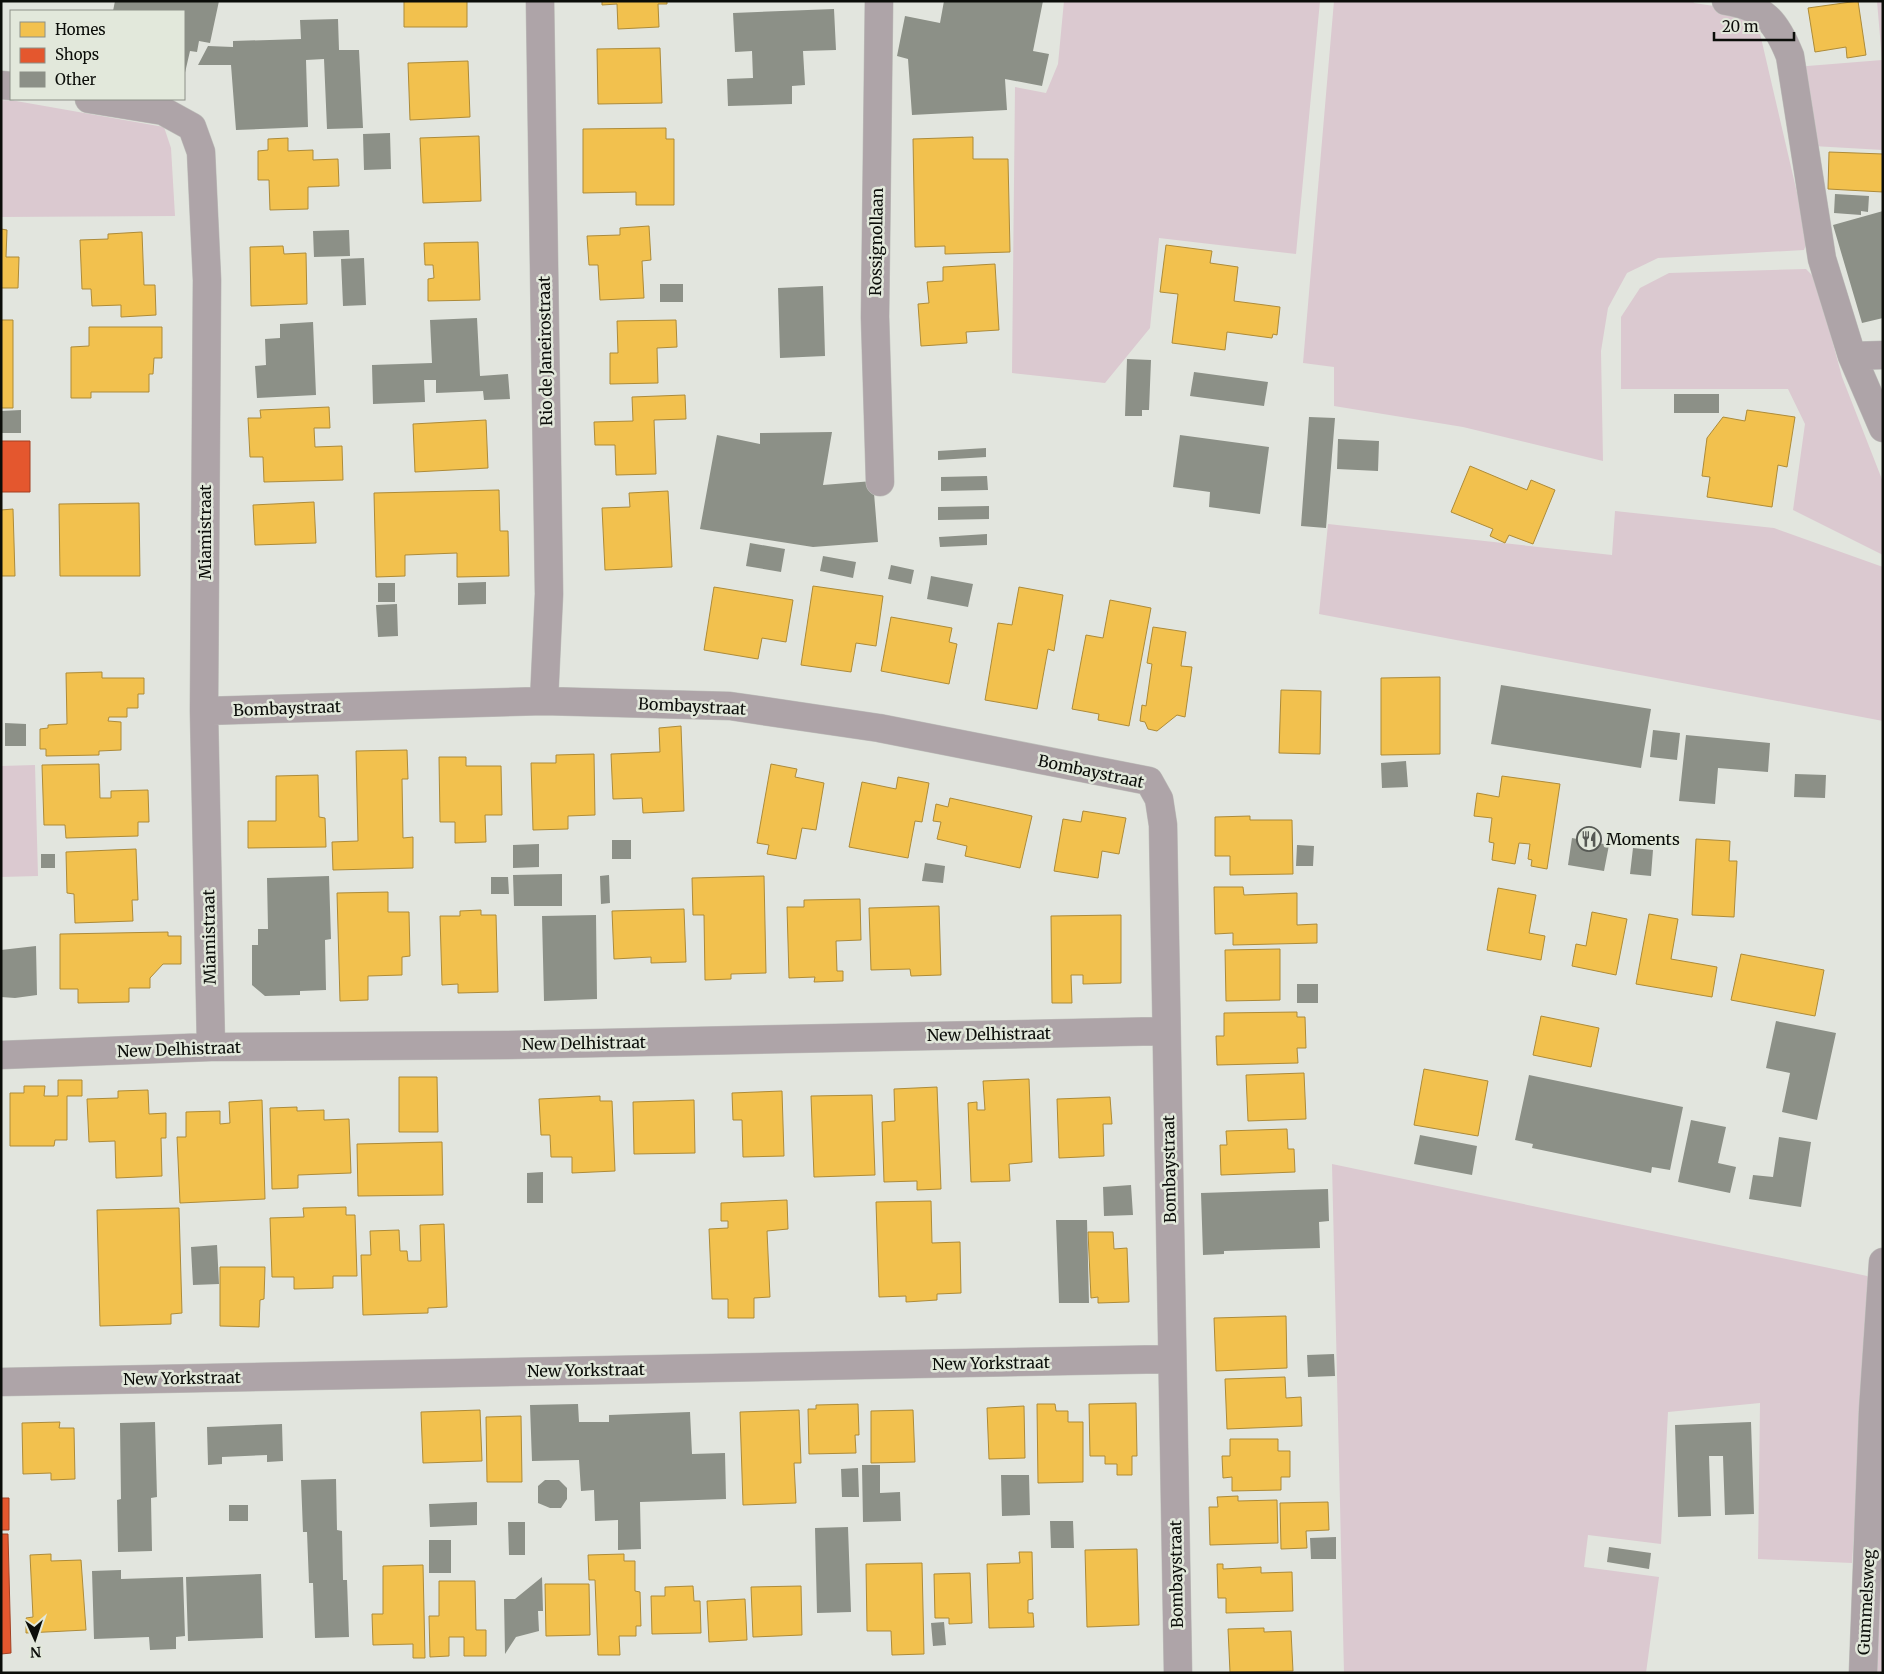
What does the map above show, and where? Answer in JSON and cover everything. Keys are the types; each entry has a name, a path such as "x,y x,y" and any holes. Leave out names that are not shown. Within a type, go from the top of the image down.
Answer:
{"street":[{"name":"Rio de Janeirostraat","path":"540,1 549,594 544,701"},
{"name":"Rossignollaan","path":"879,1 875,317 880,482"},
{"path":"1726,1 1744,4 1767,17 1780,32 1790,56 1822,259 1852,356 1883,428"},
{"name":"Miamistraat","path":"95,100 163,111 192,127 201,152 207,280 204,711 211,1047"},
{"path":"1852,356 1883,355"},
{"name":"Bombaystraat","path":"204,711 544,701 730,706 879,728 1149,781 1159,799 1163,825 1178,1673"},
{"name":"New Delhistraat","path":"1,1055 211,1047 508,1045 1166,1030"},
{"name":"Gummelsweg","path":"1863,1673 1873,1410 1883,1262"},
{"name":"New Yorkstraat","path":"1,1382 1172,1359"}],"shaded area":[{"path":"1064,1 1320,1 1296,254 1159,238 1150,328 1105,383 1012,373 1015,87 1046,93 1058,64"},
{"path":"1334,1 1693,1 1694,3 1755,12 1808,240 1804,250 1658,258 1627,273 1608,308 1601,351 1603,461 1463,427 1334,406 1334,367 1303,363"},
{"path":"1877,1 1883,1 1883,150 1813,146 1795,67 1882,60"},
{"path":"1,100 164,127 171,148 175,216 1,217"},
{"path":"1806,269 1816,279 1842,377 1883,482 1883,555 1793,510 1805,424 1788,389 1621,389 1621,317 1640,288 1669,273"},
{"path":"1615,511 1774,528 1883,567 1883,721 1319,614 1328,524 1612,555"},
{"path":"35,765 38,876 1,877 1,766"},
{"path":"1332,1164 1872,1277 1852,1563 1758,1559 1760,1403 1668,1412 1661,1544 1588,1535 1584,1567 1659,1577 1646,1673 1344,1673"},
{"path":"1883,1506 1883,1673 1874,1673"}],"building: Homes":[{"path":"404,1 467,1 467,27 404,27"},
{"path":"602,1 667,1 667,4 658,4 659,27 618,29 617,4 602,5"},
{"path":"1858,1 1866,55 1847,58 1846,47 1815,52 1808,8"},
{"path":"660,48 662,103 598,104 597,49"},
{"path":"468,61 470,117 410,120 408,63"},
{"path":"666,128 666,139 674,139 674,205 636,205 636,192 583,193 583,129"},
{"path":"479,136 481,201 423,203 420,138"},
{"path":"973,137 973,159 1008,159 1010,252 945,254 945,246 915,247 913,139"},
{"path":"288,138 288,151 313,150 313,160 338,159 339,186 308,187 308,209 270,210 269,180 258,180 258,151 268,150 268,139"},
{"path":"1829,152 1883,154 1883,192 1828,189"},
{"path":"649,226 651,260 642,261 644,298 600,300 598,265 589,265 587,236 620,235 620,228"},
{"path":"1,229 7,230 6,257 19,257 18,288 1,288"},
{"path":"142,232 144,285 155,285 156,315 121,317 121,305 92,306 91,289 82,289 80,240 108,239 108,234"},
{"path":"478,242 480,300 428,301 428,279 434,278 433,265 425,265 424,243"},
{"path":"1166,245 1212,251 1210,263 1238,267 1234,301 1280,307 1277,335 1273,334 1272,338 1227,332 1225,350 1172,343 1178,294 1160,292"},
{"path":"283,246 284,254 306,253 307,304 251,306 250,247"},
{"path":"995,264 999,330 966,332 967,343 921,346 918,304 929,303 927,282 943,281 943,267"},
{"path":"1,320 13,320 13,408 1,408"},
{"path":"676,320 677,347 657,348 658,383 610,384 610,353 618,353 617,321"},
{"path":"89,327 162,327 162,358 154,358 153,374 149,374 149,392 91,392 91,398 71,398 71,347 89,346"},
{"path":"685,395 686,419 654,420 656,474 616,475 615,445 595,445 594,422 633,421 632,397"},
{"path":"329,407 330,428 314,428 315,447 342,446 343,480 264,482 263,457 250,457 248,418 261,418 260,410"},
{"path":"1747,410 1795,417 1787,467 1778,465 1772,507 1707,497 1710,477 1702,476 1707,438 1723,417 1745,421"},
{"path":"486,420 488,468 415,472 413,424"},
{"path":"1470,466 1527,490 1531,480 1555,490 1533,544 1509,535 1505,543 1490,536 1493,529 1451,512"},
{"path":"499,490 500,531 508,531 509,576 457,577 457,553 405,555 405,576 376,577 374,493"},
{"path":"668,491 672,567 605,570 602,508 630,507 629,493"},
{"path":"314,502 316,543 255,545 253,505"},
{"path":"139,503 140,576 60,576 59,504"},
{"path":"13,509 15,576 1,576 1,510"},
{"path":"813,586 883,596 876,646 856,643 851,672 801,665"},
{"path":"714,587 793,600 786,642 762,638 758,659 704,650"},
{"path":"1019,587 1063,595 1054,651 1048,649 1037,709 985,700 998,623 1012,625"},
{"path":"1110,600 1151,608 1129,726 1098,720 1099,714 1072,709 1086,635 1103,638"},
{"path":"891,617 952,628 949,642 957,644 949,684 881,671"},
{"path":"1153,627 1186,632 1181,666 1192,667 1185,717 1177,715 1157,731 1148,729 1145,722 1140,721 1142,705 1146,706 1152,664 1147,663"},
{"path":"102,672 102,678 144,678 144,694 138,694 138,708 127,708 127,717 109,717 108,721 121,722 121,750 99,751 99,755 46,756 46,749 40,749 40,729 48,728 48,725 67,724 66,673"},
{"path":"1440,677 1440,754 1381,755 1381,678"},
{"path":"1281,690 1321,691 1320,754 1279,753"},
{"path":"681,726 684,811 643,813 642,798 613,799 611,754 660,752 659,728"},
{"path":"407,750 408,779 402,779 403,838 413,837 413,868 333,870 332,842 358,841 356,751"},
{"path":"594,754 595,815 568,816 568,829 533,830 531,763 556,763 556,755"},
{"path":"439,757 466,757 466,766 501,766 502,815 485,815 486,842 455,843 455,822 440,822"},
{"path":"99,764 100,798 111,798 111,791 148,790 149,822 138,822 138,836 66,838 65,825 44,825 42,765"},
{"path":"771,764 797,769 795,777 824,783 816,830 802,828 796,859 767,854 769,845 757,843"},
{"path":"318,775 319,817 325,818 326,847 248,848 248,821 276,821 276,776"},
{"path":"1502,776 1560,784 1547,869 1531,866 1532,860 1528,859 1530,844 1519,843 1515,864 1492,860 1494,843 1489,842 1492,818 1474,816 1477,793 1499,797"},
{"path":"898,777 929,783 922,822 915,821 908,858 849,847 862,782 896,789"},
{"path":"950,798 1032,816 1020,868 965,856 967,846 937,839 941,822 933,821 936,804 948,807"},
{"path":"1083,811 1126,818 1119,854 1102,851 1098,878 1054,871 1063,819 1081,822"},
{"path":"1250,816 1250,820 1292,820 1293,874 1230,875 1230,856 1215,856 1215,817"},
{"path":"1696,839 1730,841 1729,861 1737,861 1734,917 1692,915"},
{"path":"136,849 138,900 132,900 133,921 75,923 74,894 67,893 66,852"},
{"path":"764,876 766,973 731,974 731,979 705,980 704,915 693,915 692,878"},
{"path":"1214,887 1243,887 1244,895 1297,893 1297,925 1317,924 1317,943 1233,945 1233,933 1215,934"},
{"path":"1498,888 1536,895 1529,933 1545,936 1541,960 1487,950"},
{"path":"388,892 388,912 409,912 410,956 402,957 402,975 368,976 368,1000 340,1001 337,893"},
{"path":"860,899 861,940 836,941 837,971 843,971 843,981 814,982 815,977 789,978 787,907 804,907 804,900"},
{"path":"939,906 941,975 911,976 910,969 871,970 869,908"},
{"path":"684,909 686,962 651,963 651,957 614,959 612,911"},
{"path":"481,910 481,915 496,915 498,992 458,993 458,984 442,985 440,916 460,916 460,911"},
{"path":"1592,912 1627,919 1616,975 1572,966 1576,944 1586,946"},
{"path":"1649,914 1678,919 1671,959 1717,967 1712,997 1636,984"},
{"path":"1121,915 1121,983 1083,984 1083,975 1071,975 1072,1003 1052,1003 1051,916"},
{"path":"168,932 168,936 181,936 181,964 163,964 150,978 150,988 129,988 129,1002 78,1003 78,989 60,989 60,934"},
{"path":"1280,949 1280,1000 1226,1001 1225,950"},
{"path":"1741,954 1824,970 1815,1016 1731,1000"},
{"path":"1297,1012 1297,1017 1305,1017 1306,1048 1297,1048 1298,1063 1217,1065 1216,1036 1224,1036 1224,1013"},
{"path":"1541,1016 1599,1028 1591,1067 1533,1055"},
{"path":"1424,1069 1488,1081 1478,1136 1414,1125"},
{"path":"1304,1073 1306,1119 1248,1121 1246,1075"},
{"path":"399,1077 437,1077 438,1132 399,1132"},
{"path":"1029,1079 1032,1162 1009,1164 1010,1181 971,1182 968,1103 977,1102 977,1110 985,1110 983,1081"},
{"path":"58,1080 82,1080 82,1096 67,1096 67,1140 55,1140 54,1146 10,1146 10,1093 24,1093 24,1086 45,1086 44,1096 58,1096"},
{"path":"937,1087 941,1189 917,1190 917,1181 884,1182 882,1122 895,1121 894,1089"},
{"path":"148,1090 149,1114 166,1113 166,1138 161,1138 162,1176 116,1178 115,1141 89,1142 87,1099 118,1098 118,1091"},
{"path":"782,1091 784,1156 743,1157 742,1120 733,1120 732,1093"},
{"path":"872,1095 875,1175 814,1177 811,1096"},
{"path":"600,1096 600,1101 612,1101 615,1171 572,1173 572,1157 551,1157 550,1135 541,1135 539,1099"},
{"path":"1110,1097 1112,1124 1103,1124 1104,1156 1059,1158 1057,1099"},
{"path":"262,1100 265,1199 180,1203 177,1137 186,1137 186,1112 220,1111 220,1124 230,1123 229,1102"},
{"path":"694,1100 695,1153 634,1154 633,1102"},
{"path":"297,1107 297,1111 324,1110 324,1120 349,1119 351,1173 298,1175 298,1188 272,1189 270,1108"},
{"path":"1287,1129 1288,1149 1294,1149 1295,1172 1221,1175 1220,1145 1227,1145 1226,1131"},
{"path":"442,1142 443,1195 358,1196 357,1144"},
{"path":"787,1200 788,1229 767,1231 770,1297 754,1298 754,1318 728,1318 728,1299 712,1299 709,1229 728,1228 728,1221 721,1221 721,1203"},
{"path":"931,1201 932,1243 960,1242 961,1293 937,1294 937,1300 906,1302 906,1296 879,1297 876,1202"},
{"path":"346,1207 346,1215 355,1215 357,1276 333,1276 333,1288 294,1289 294,1277 272,1277 270,1218 304,1217 303,1208"},
{"path":"179,1208 182,1313 171,1314 171,1324 100,1326 97,1210"},
{"path":"444,1224 447,1307 428,1308 428,1313 363,1315 361,1255 371,1255 370,1231 399,1230 400,1251 407,1251 408,1261 421,1261 420,1225"},
{"path":"1088,1232 1113,1232 1114,1249 1127,1248 1129,1302 1098,1303 1098,1297 1091,1298"},
{"path":"220,1267 265,1267 264,1299 260,1300 259,1327 220,1326"},
{"path":"1286,1316 1287,1368 1216,1371 1214,1318"},
{"path":"1285,1377 1286,1398 1301,1397 1302,1426 1227,1429 1225,1379"},
{"path":"1136,1403 1137,1456 1132,1456 1132,1475 1117,1475 1117,1464 1105,1464 1105,1456 1090,1456 1089,1404"},
{"path":"858,1404 859,1435 855,1435 856,1453 809,1454 808,1409 816,1409 816,1405"},
{"path":"1037,1404 1055,1404 1056,1411 1068,1411 1068,1422 1083,1422 1083,1482 1038,1483"},
{"path":"1024,1406 1025,1458 989,1459 987,1408"},
{"path":"480,1410 482,1461 423,1463 421,1412"},
{"path":"799,1410 801,1463 794,1463 796,1503 743,1505 740,1412"},
{"path":"913,1410 915,1462 871,1463 871,1411"},
{"path":"521,1416 522,1482 487,1482 486,1417"},
{"path":"60,1422 59,1428 74,1428 75,1479 51,1480 51,1473 23,1474 22,1423"},
{"path":"1230,1439 1278,1439 1278,1451 1290,1451 1290,1477 1281,1477 1281,1490 1232,1491 1232,1477 1223,1478 1222,1456 1230,1456"},
{"path":"1238,1496 1238,1501 1277,1500 1278,1543 1210,1545 1209,1507 1218,1507 1217,1497"},
{"path":"1328,1502 1329,1530 1306,1531 1307,1548 1281,1549 1280,1503"},
{"path":"1137,1549 1139,1625 1087,1627 1085,1550"},
{"path":"1019,1552 1032,1552 1033,1599 1028,1600 1028,1613 1033,1613 1034,1627 989,1628 987,1564 1020,1563"},
{"path":"51,1554 51,1561 81,1560 86,1630 26,1633 26,1618 33,1617 30,1555"},
{"path":"624,1554 624,1561 635,1561 635,1591 640,1592 641,1626 636,1626 636,1636 619,1636 620,1655 598,1655 595,1580 589,1580 588,1555"},
{"path":"922,1563 924,1654 892,1655 891,1631 867,1631 866,1564"},
{"path":"1217,1564 1223,1564 1223,1569 1261,1567 1261,1573 1292,1572 1293,1611 1226,1613 1226,1598 1218,1598"},
{"path":"423,1565 425,1658 413,1658 413,1644 373,1645 372,1614 383,1614 383,1566"},
{"path":"970,1573 972,1623 949,1624 949,1618 935,1618 934,1574"},
{"path":"439,1581 475,1581 476,1630 486,1630 486,1656 464,1656 464,1637 449,1637 449,1656 430,1657 429,1616 439,1616"},
{"path":"545,1584 589,1584 590,1635 546,1636"},
{"path":"693,1586 694,1601 700,1601 701,1633 652,1634 651,1596 665,1596 665,1587"},
{"path":"801,1586 802,1635 753,1637 751,1587"},
{"path":"745,1599 747,1640 709,1642 707,1601"},
{"path":"1264,1628 1264,1632 1291,1631 1293,1671 1230,1672 1228,1629"}],"building: Shops":[{"path":"1,441 30,441 30,492 1,492"},
{"path":"1,1498 9,1498 9,1530 1,1530"},
{"path":"1,1534 8,1534 11,1653 1,1654"}],"building: Other":[{"path":"115,1 219,1 210,43 199,41 197,52 190,51 185,73 185,10 113,10"},
{"path":"944,1 1043,1 1033,51 1049,54 1042,86 1005,79 1007,110 912,115 908,59 897,56 905,16 940,23"},
{"path":"834,9 836,50 803,51 805,85 792,86 792,104 728,106 727,79 753,78 752,51 735,52 733,13"},
{"path":"338,19 339,50 359,50 363,128 327,129 324,59 306,60 308,127 236,130 231,65 198,65 208,46 233,47 233,41 301,39 300,20"},
{"path":"390,133 391,169 364,170 363,134"},
{"path":"1835,194 1869,196 1868,212 1861,211 1861,215 1834,213"},
{"path":"1883,211 1883,318 1862,323 1833,225"},
{"path":"349,230 350,256 314,257 313,231"},
{"path":"364,258 366,305 343,306 341,259"},
{"path":"660,284 683,284 683,302 660,302"},
{"path":"823,286 825,356 780,358 778,288"},
{"path":"477,318 480,376 508,374 510,399 484,400 483,391 436,393 436,380 424,380 425,402 373,404 372,365 432,363 430,320"},
{"path":"313,322 316,395 257,398 255,366 266,365 265,339 280,338 280,324"},
{"path":"1127,359 1151,360 1149,410 1142,410 1142,416 1125,416"},
{"path":"1194,372 1268,382 1264,406 1190,396"},
{"path":"1674,394 1719,394 1719,413 1674,413"},
{"path":"21,410 21,433 1,433 1,411"},
{"path":"1309,417 1335,418 1326,528 1301,526"},
{"path":"832,432 823,485 873,481 878,542 813,547 700,529 717,435 760,444 760,433"},
{"path":"1180,435 1269,447 1260,514 1209,507 1210,492 1173,487"},
{"path":"1338,439 1379,441 1378,471 1337,469"},
{"path":"986,448 986,457 938,460 938,451"},
{"path":"987,476 988,490 941,491 941,477"},
{"path":"989,506 989,519 938,520 938,507"},
{"path":"987,534 987,545 940,547 939,537"},
{"path":"750,543 785,549 781,572 746,566"},
{"path":"823,556 856,562 853,578 820,571"},
{"path":"891,565 914,570 911,584 888,579"},
{"path":"931,576 973,584 968,607 927,599"},
{"path":"486,582 486,604 458,605 458,583"},
{"path":"378,583 395,583 395,602 378,602"},
{"path":"397,604 398,636 378,637 376,605"},
{"path":"1501,685 1651,709 1641,768 1491,744"},
{"path":"5,723 26,724 26,746 5,746"},
{"path":"1653,730 1680,733 1677,760 1650,757"},
{"path":"1686,735 1770,743 1768,772 1718,768 1715,804 1679,801"},
{"path":"1406,761 1408,787 1382,788 1381,763"},
{"path":"1795,774 1826,775 1825,798 1794,797"},
{"path":"1572,838 1609,845 1604,871 1568,865"},
{"path":"612,840 631,840 631,859 612,859"},
{"path":"539,844 539,867 513,868 513,845"},
{"path":"1297,845 1314,846 1313,866 1296,866"},
{"path":"1633,848 1653,850 1651,876 1630,874"},
{"path":"41,854 55,854 55,868 41,868"},
{"path":"925,863 945,866 943,883 922,881"},
{"path":"562,874 562,906 514,906 513,875"},
{"path":"609,875 610,903 601,904 600,876"},
{"path":"329,876 331,939 325,940 326,990 300,991 300,995 265,996 252,985 252,945 258,945 258,929 268,929 267,878"},
{"path":"491,877 508,877 509,894 491,894"},
{"path":"596,915 597,999 544,1001 542,916"},
{"path":"36,946 37,995 15,998 1,997 1,950"},
{"path":"1297,984 1318,984 1318,1003 1297,1003"},
{"path":"1776,1021 1836,1033 1817,1120 1782,1112 1790,1073 1766,1068"},
{"path":"1529,1075 1683,1107 1670,1170 1652,1167 1651,1173 1532,1148 1533,1144 1515,1140"},
{"path":"1691,1120 1726,1127 1718,1163 1736,1167 1730,1193 1678,1182"},
{"path":"1420,1135 1477,1146 1472,1175 1414,1164"},
{"path":"1779,1137 1811,1142 1801,1207 1749,1199 1753,1175 1773,1177"},
{"path":"543,1172 543,1203 527,1203 527,1173"},
{"path":"1131,1185 1133,1215 1104,1216 1103,1187"},
{"path":"1328,1189 1329,1221 1319,1222 1320,1248 1224,1251 1224,1254 1203,1255 1201,1193"},
{"path":"1056,1220 1087,1220 1089,1303 1059,1303"},
{"path":"217,1245 219,1284 193,1285 191,1247"},
{"path":"1334,1354 1335,1376 1308,1377 1307,1355"},
{"path":"578,1404 579,1422 609,1422 609,1415 690,1412 692,1454 725,1453 726,1499 640,1502 641,1549 618,1550 618,1520 595,1521 594,1490 581,1491 579,1460 532,1461 530,1405"},
{"path":"155,1422 157,1497 151,1498 152,1551 118,1552 117,1500 121,1499 120,1423"},
{"path":"1751,1422 1754,1514 1725,1515 1723,1456 1709,1456 1711,1516 1678,1517 1675,1425"},
{"path":"282,1424 283,1461 267,1462 267,1455 222,1457 222,1464 208,1465 207,1427"},
{"path":"862,1465 880,1465 880,1493 900,1492 901,1521 863,1522"},
{"path":"858,1468 859,1497 842,1497 841,1469"},
{"path":"1001,1475 1029,1475 1030,1515 1002,1516"},
{"path":"336,1479 337,1530 342,1531 343,1580 347,1580 349,1637 315,1638 313,1583 309,1583 307,1532 303,1532 301,1480"},
{"path":"545,1480 559,1480 567,1488 567,1499 561,1508 550,1508 538,1503 538,1486"},
{"path":"477,1502 477,1525 430,1527 429,1504"},
{"path":"229,1505 248,1505 248,1521 229,1521"},
{"path":"1050,1521 1073,1521 1074,1548 1051,1548"},
{"path":"508,1522 525,1522 525,1555 509,1555"},
{"path":"848,1527 851,1612 817,1613 815,1528"},
{"path":"1336,1537 1336,1559 1311,1559 1310,1538"},
{"path":"429,1540 451,1540 451,1573 429,1573"},
{"path":"1609,1547 1651,1553 1649,1569 1607,1562"},
{"path":"121,1570 121,1579 183,1577 185,1636 176,1637 176,1649 150,1650 149,1637 94,1639 92,1571"},
{"path":"261,1574 263,1638 188,1641 186,1577"},
{"path":"542,1577 543,1611 538,1611 539,1631 516,1637 505,1654 504,1599 515,1599"},
{"path":"944,1622 946,1645 933,1646 931,1623"}],"place":[{"name":"Moments","path":"1589,839"}]}
